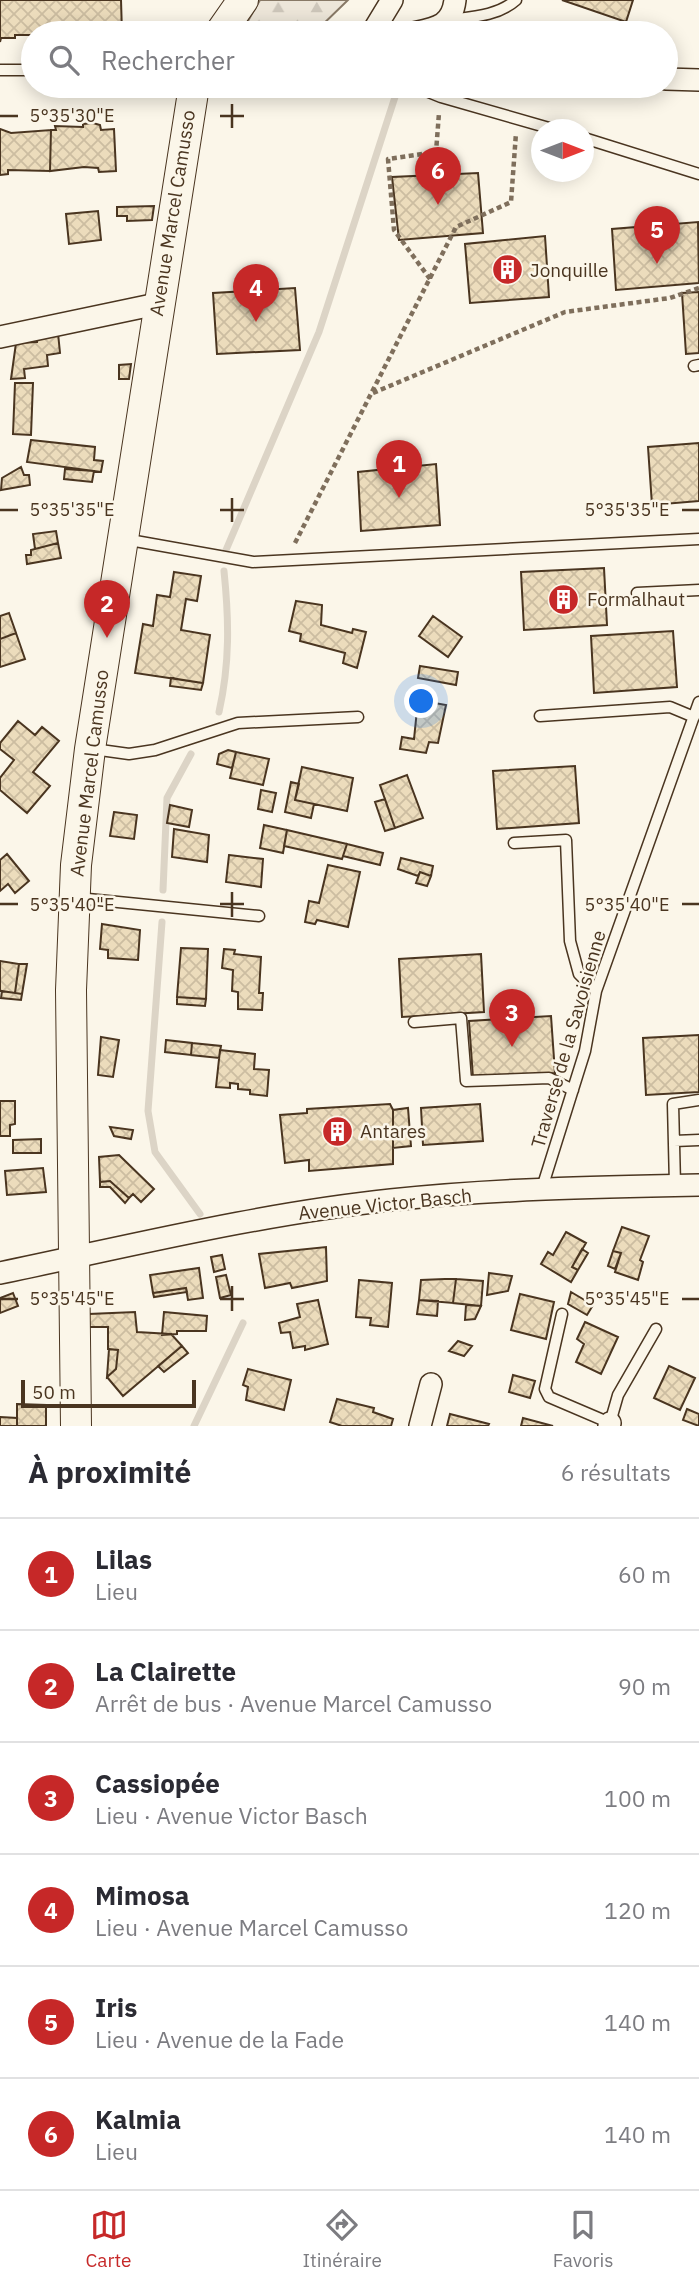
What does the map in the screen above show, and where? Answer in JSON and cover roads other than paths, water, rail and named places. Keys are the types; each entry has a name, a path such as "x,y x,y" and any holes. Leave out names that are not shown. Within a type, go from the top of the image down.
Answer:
{"street":[{"path":"228,21 243,0"},
{"path":"379,21 392,0"},
{"path":"678,79 699,79"},
{"name":"Avenue Marcel Camusso","path":"76,1426 71,990 75,898 90,749 157,304 192,98"},
{"path":"0,337 157,304"},
{"name":"Avenue Victor Basch","path":"0,1273 254,1219 391,1200 542,1188 699,1185"},
{"path":"420,1426 431,1384"}],"lane":[{"path":"452,10 483,15 507,7 516,0"},
{"path":"0,70 21,70"},
{"path":"445,98 531,122"},
{"path":"594,141 699,174"},
{"path":"122,539 253,562 699,539"},
{"path":"637,593 699,590"},
{"name":"Traverse de la Savoisienne","path":"542,1188 586,1051 596,991 699,702"},
{"path":"540,716 670,707 694,717"},
{"path":"90,749 129,754 155,750 238,723 358,717"},
{"path":"514,843 566,840 570,941 579,974 596,991"},
{"path":"75,898 258,916"},
{"path":"414,1022 461,1018 466,1081 550,1078 573,1090"},
{"path":"676,1185 673,1104 699,1100"},
{"path":"674,1141 699,1140"},
{"path":"562,1314 545,1389 549,1397 609,1424 618,1395 656,1329"}],"waterway":[{"path":"226,550 319,332 395,98"},
{"path":"219,712 228,642 224,571"},
{"path":"163,890 167,798 191,754"},
{"path":"162,922 148,1111 155,1152 200,1214"},
{"path":"194,1426 243,1323"}],"place":[{"name":"Kalmia","path":"438,205"},
{"name":"Iris","path":"657,264"},
{"name":"Jonquille","path":"507,270"},
{"name":"Mimosa","path":"256,322"},
{"name":"Lilas","path":"399,498"},
{"name":"Formalhaut","path":"564,599"},
{"name":"La Clairette","path":"107,638"},
{"name":"Cassiopée","path":"512,1047"},
{"name":"Antares","path":"337,1131"}]}
